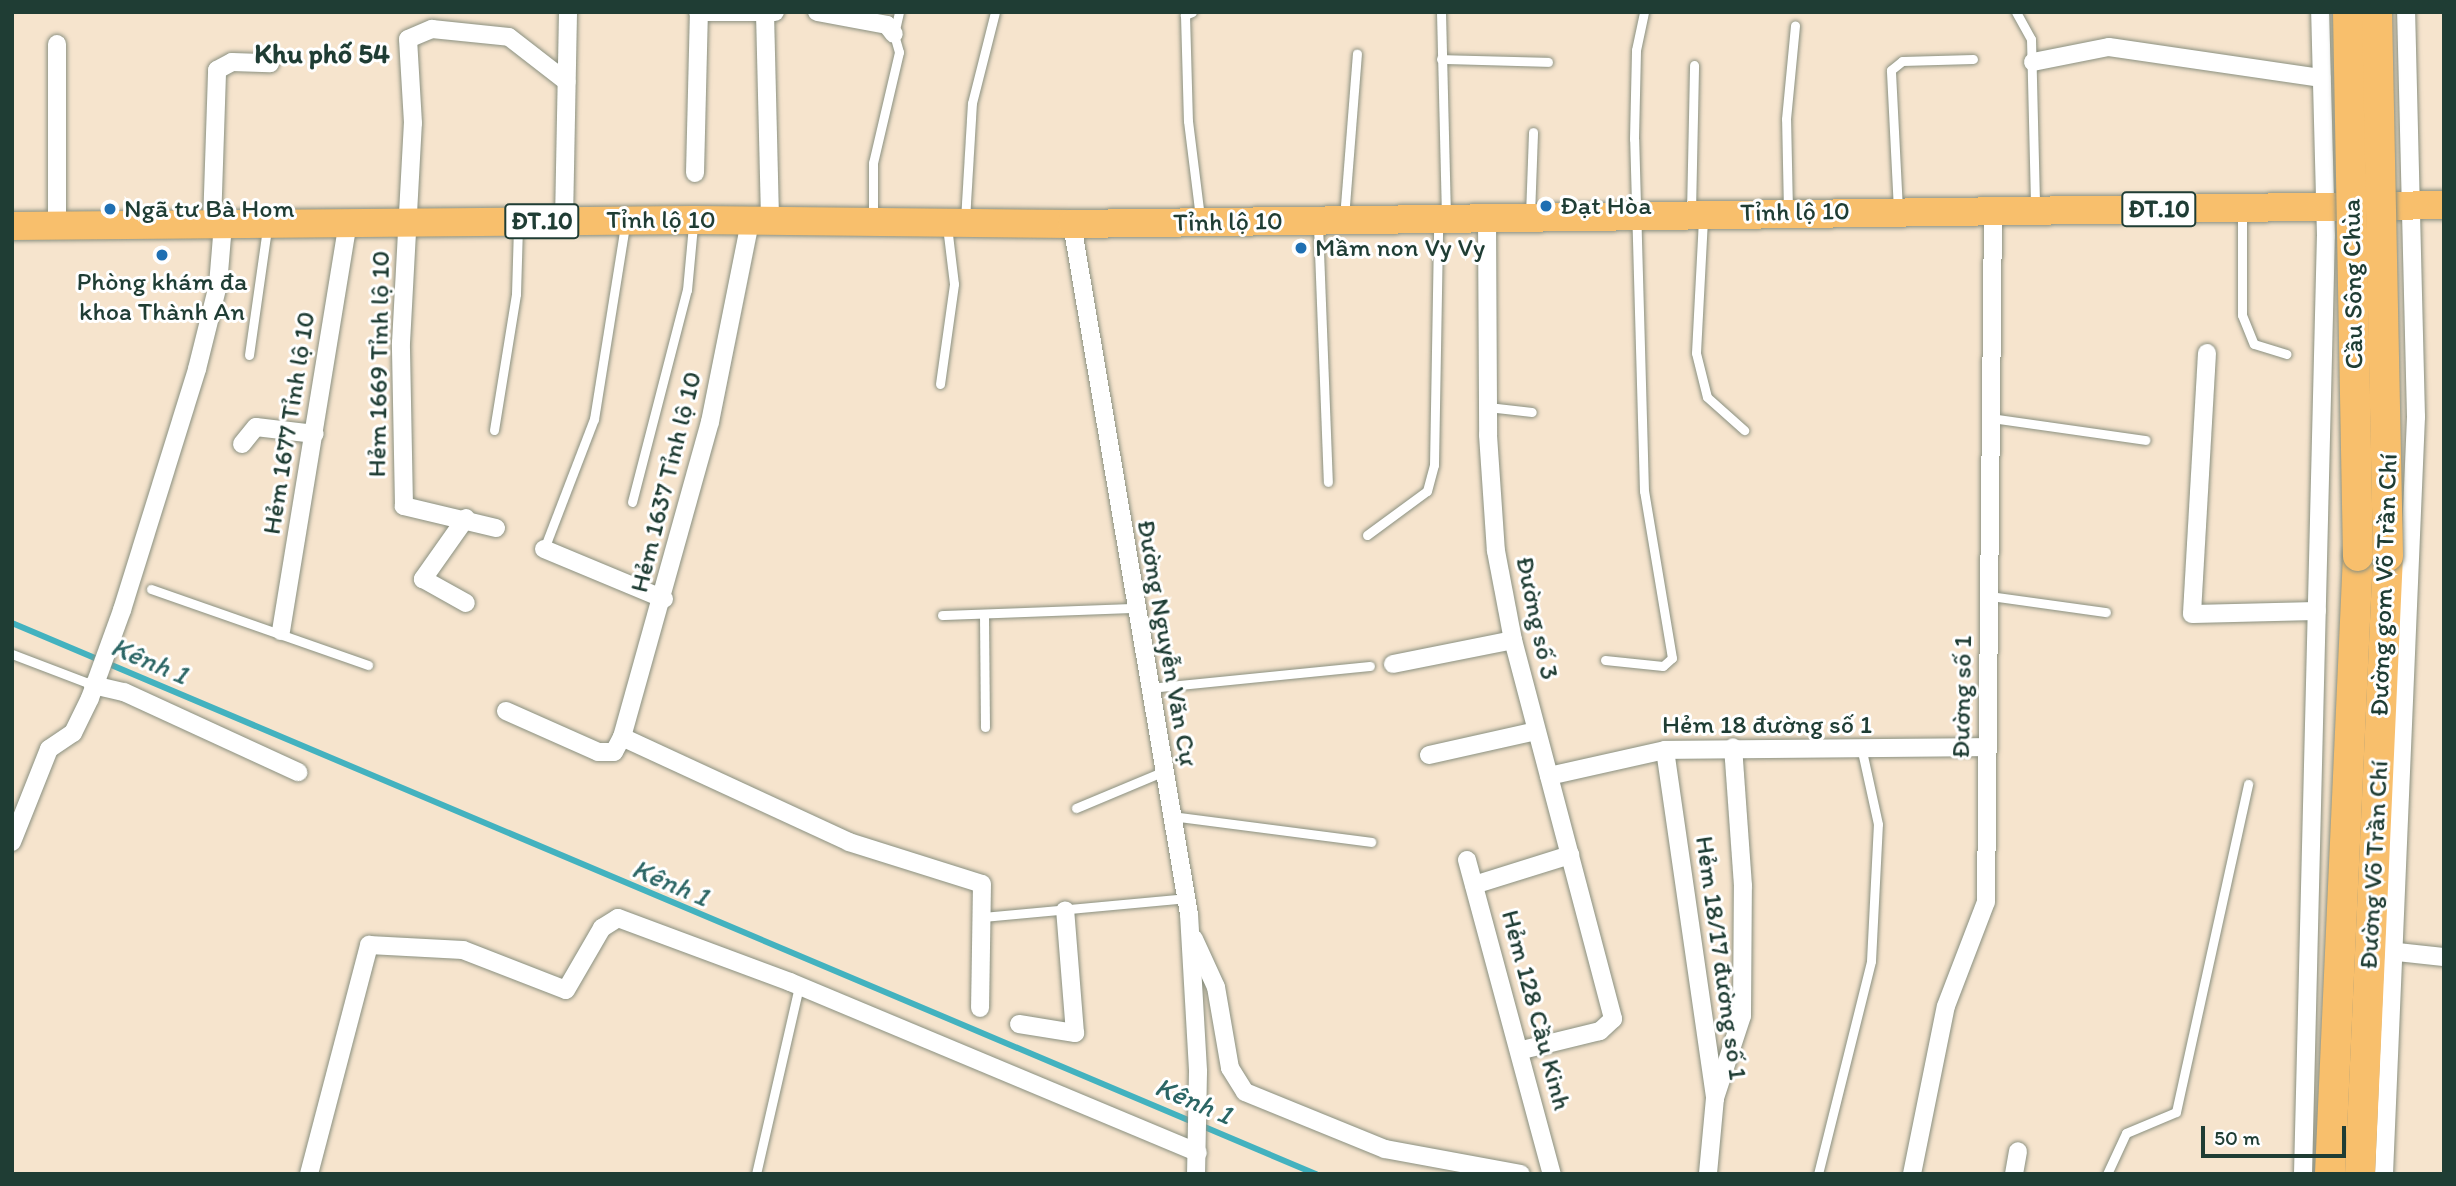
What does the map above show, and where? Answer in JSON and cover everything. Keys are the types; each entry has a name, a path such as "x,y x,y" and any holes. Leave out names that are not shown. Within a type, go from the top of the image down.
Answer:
{"highway":[{"name":"Cầu Sông Chùa","path":"2347,12 2358,556"},
{"name":"Cầu Sông Chùa","path":"2377,12 2388,556"},
{"name":"Đường Võ Trần Chí","path":"2330,1174 2358,556"},
{"name":"Đường Võ Trần Chí","path":"2360,1174 2388,556"}],"main road":[{"name":"Tỉnh lộ 10","path":"12,226 626,220 1072,225 2444,205"}],"street":[{"path":"564,221 568,12"},
{"path":"695,173 699,12 776,12"},
{"path":"2303,1174 2326,208 2320,12"},
{"name":"Đường gom Võ Trần Chí","path":"2384,1174 2397,952 2416,417 2413,207 2406,12"},
{"name":"Hẻm 1637 Tỉnh lộ 10","path":"618,744 664,599 760,221 765,13"},
{"path":"824,13 887,25 894,34"},
{"name":"Hẻm 1669 Tỉnh lộ 10","path":"466,518 404,506 401,343 408,222 411,33 509,37 567,82"},
{"path":"57,44 57,226"},
{"path":"2033,62 2109,47 2322,78"},
{"path":"12,842 49,749 73,733 93,683 109,642 197,369 218,285 217,70 232,62 270,63"},
{"name":"Đường số 1","path":"1912,1174 1946,1006 1986,902 1993,210"},
{"name":"Đường số 3","path":"1487,217 1488,407 1496,551 1513,640 1613,1019 1600,1031 1522,1050"},
{"name":"Hẻm 1677 Tỉnh lộ 10","path":"281,631 348,223"},
{"name":"Đường Nguyễn Văn Cự","path":"1072,225 1147,688 1191,933 1198,1072 1196,1174"},
{"path":"2207,353 2192,614 2317,611"},
{"path":"242,444 256,427 315,434"},
{"path":"466,603 423,579 466,518 496,528"},
{"path":"544,549 664,599"},
{"path":"1393,664 1513,640"},
{"path":"93,683 124,692 298,772"},
{"path":"506,711 598,752 618,744 849,842 982,884 980,1008"},
{"path":"1429,755 1536,731"},
{"path":"1715,1097 1742,1016 1743,886 1733,747"},
{"name":"Hẻm 18 đường số 1","path":"1549,776 1665,750 1733,747 1862,751 1988,747"},
{"name":"Hẻm 18/17 đường số 1","path":"1665,750 1715,1097 1708,1174"},
{"path":"1474,885 1570,855"},
{"name":"Hẻm 128 Cầu Kinh","path":"1467,860 1522,1050 1552,1174"},
{"path":"1019,1024 1075,1033 1065,910"},
{"path":"309,1174 369,944 463,950 566,990 602,928 618,918 799,986 1198,1153"},
{"path":"1191,933 1216,987 1230,1068 1245,1091 1385,1149 1521,1174"},
{"path":"2397,952 2444,957"},
{"path":"2014,1174 2018,1151"}],"lane":[{"path":"872,223 879,126 900,52 894,34 899,12"},
{"path":"940,384 954,284 956,225 972,103 995,12"},
{"path":"1192,12 1185,15 1188,121 1200,222"},
{"path":"1367,535 1427,491 1434,465 1442,218 1441,12"},
{"path":"1605,660 1663,666 1672,658 1644,491 1635,83 1644,12"},
{"path":"2017,12 2031,39 2035,209"},
{"path":"1788,213 1786,120 1795,25"},
{"path":"1328,482 1331,220 1357,54"},
{"path":"1441,59 1548,62"},
{"path":"1898,211 1891,70 1902,61 1973,59"},
{"path":"1693,65 1697,214 1696,353 1707,397 1744,430"},
{"path":"1530,217 1533,132"},
{"path":"2242,209 2242,315 2254,344 2286,354"},
{"path":"544,549 594,419 626,220"},
{"path":"632,502 687,290 694,220"},
{"path":"494,429 516,294 518,221"},
{"path":"249,355 268,223"},
{"path":"1488,407 1532,412"},
{"path":"1991,418 2145,440"},
{"path":"151,589 281,631 368,665"},
{"path":"1990,596 2106,612"},
{"path":"942,615 1134,608"},
{"path":"984,615 985,727"},
{"path":"12,654 93,683"},
{"path":"1147,688 1370,666"},
{"path":"1818,1174 1871,961 1878,824 1862,751"},
{"path":"1076,808 1162,772"},
{"path":"2107,1174 2126,1133 2176,1112 2248,783"},
{"path":"1170,816 1371,842"},
{"path":"982,917 1186,898"},
{"path":"756,1174 799,986"}],"waterway":[{"name":"Kênh 1","path":"12,623 1316,1174"}],"place":[{"name":"Đạt Hòa","path":"1546,206"},
{"name":"Ngã tư Bà Hom","path":"110,209"},
{"name":"Mầm non Vy Vy","path":"1301,248"},
{"name":"Phòng khám đa khoa Thành An","path":"162,255"}],"district":[{"name":"Khu phố 54","path":"322,53"}]}
